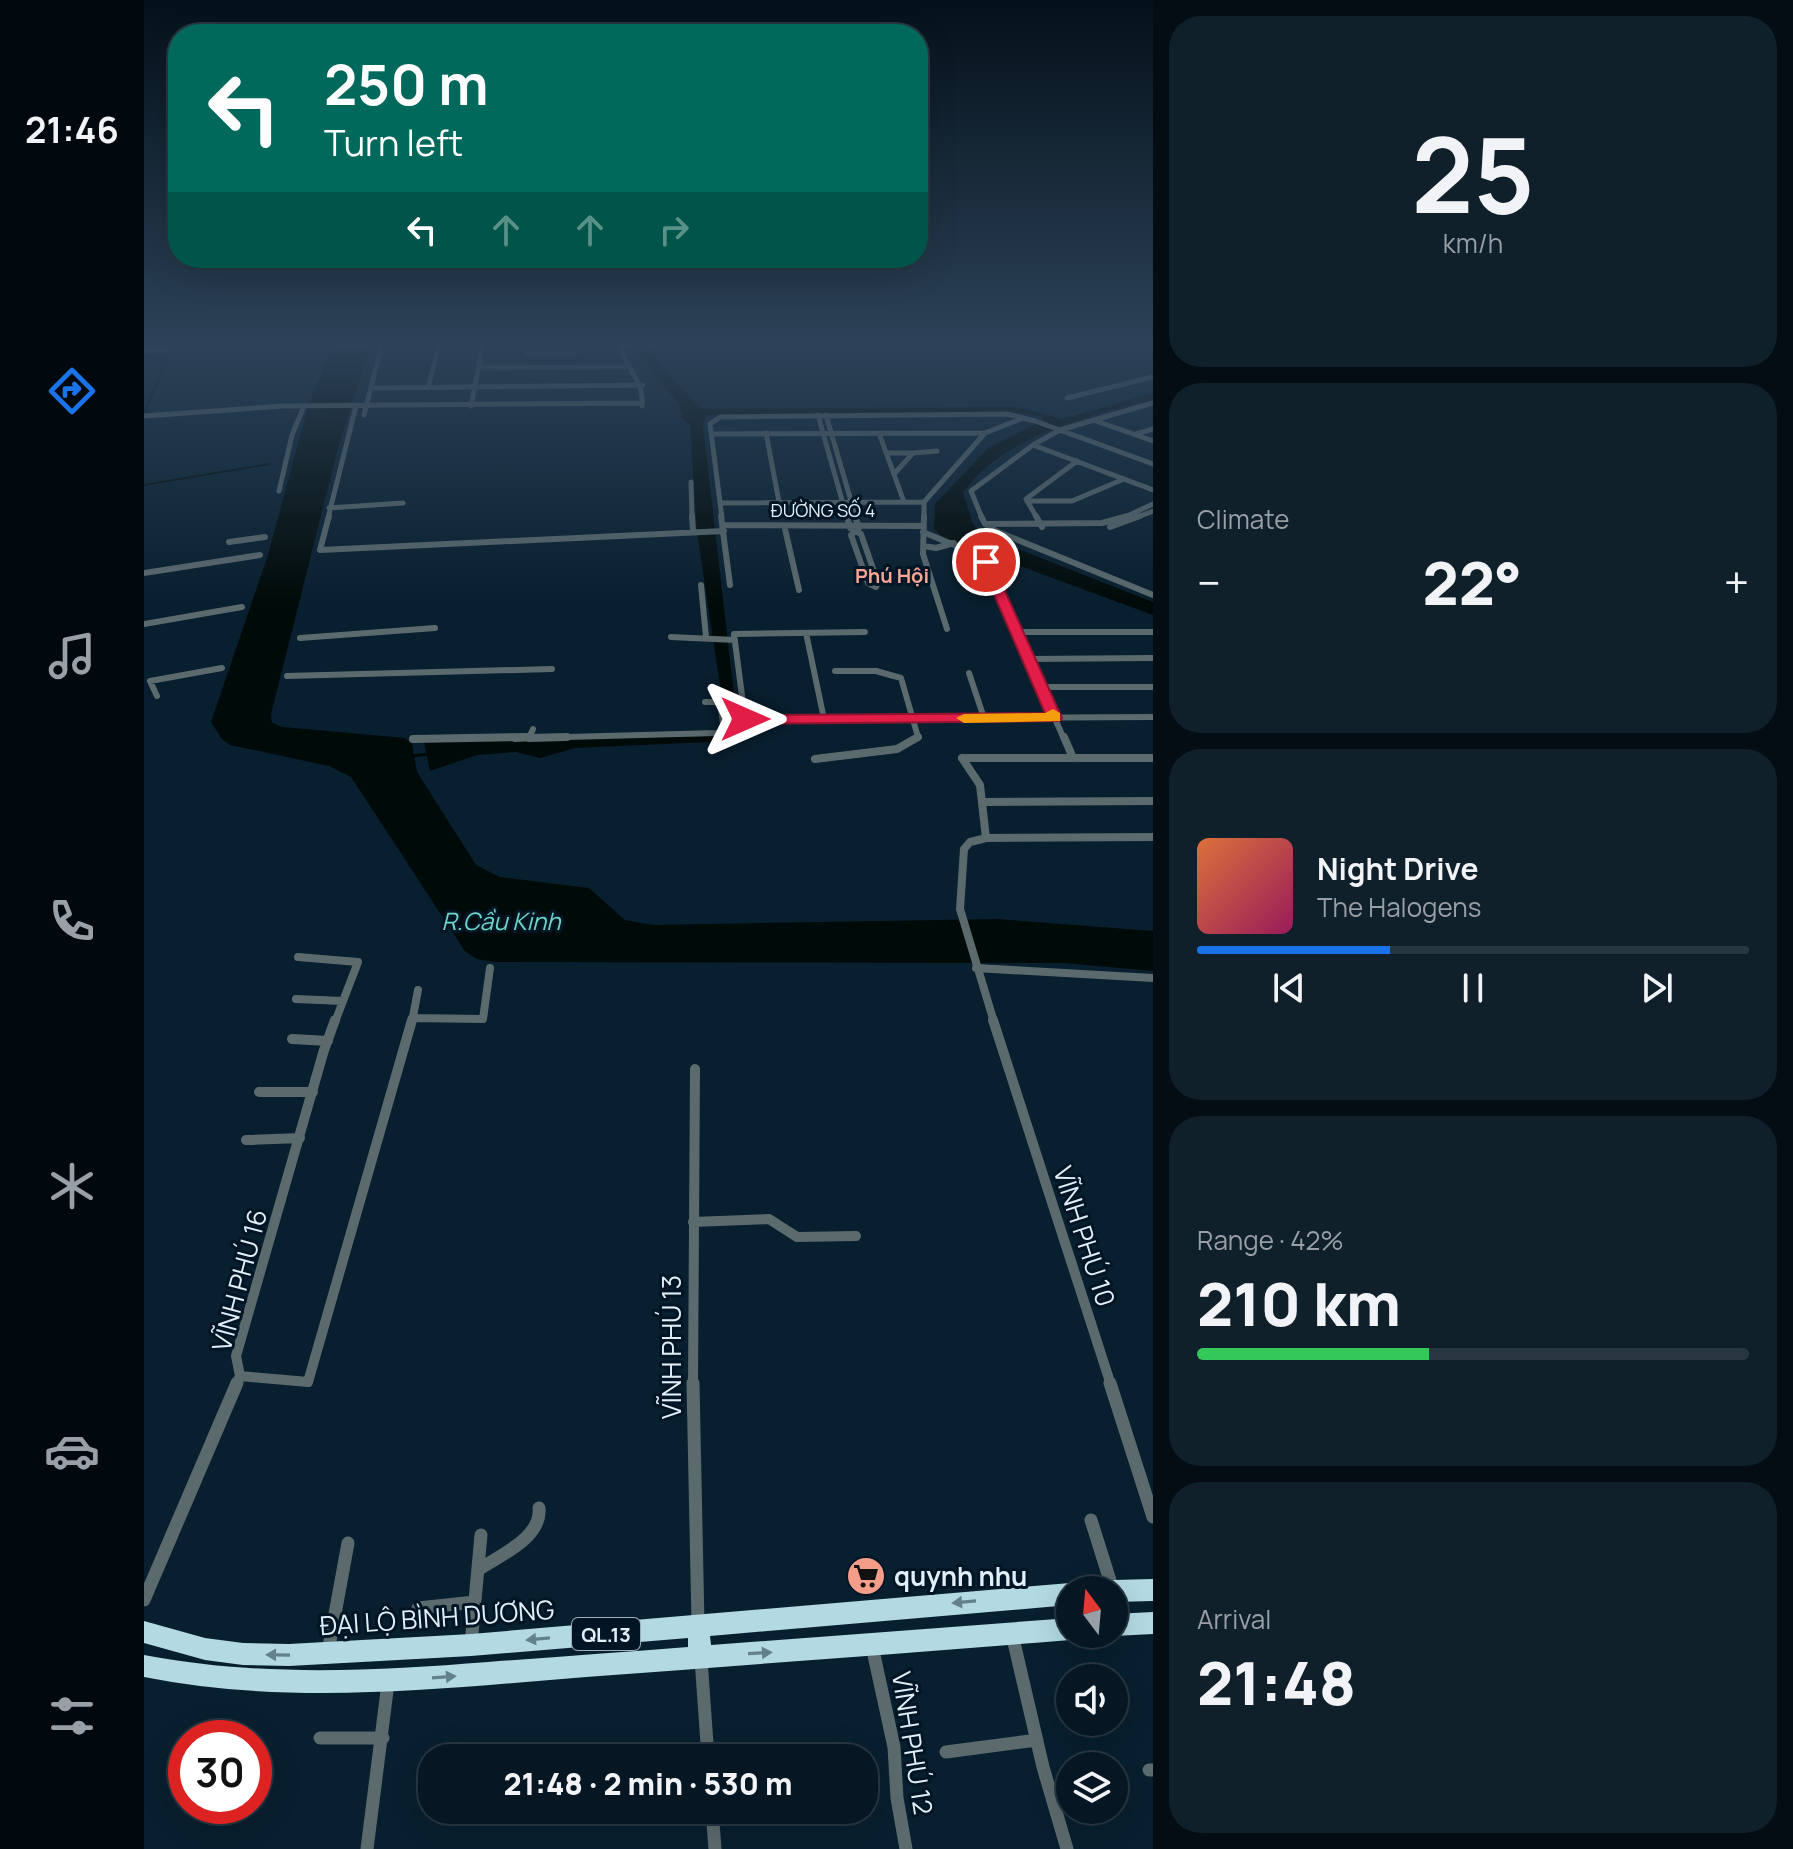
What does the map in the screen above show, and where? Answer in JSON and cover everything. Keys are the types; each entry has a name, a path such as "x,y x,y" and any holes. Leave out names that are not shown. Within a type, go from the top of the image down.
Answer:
{"highway":[{"path":"1128,1591 1153,1590"},
{"name":"ĐẠI LỘ BÌNH DƯƠNG","path":"144,1632 176,1643 243,1654 327,1653 471,1645 1056,1595"},
{"path":"1128,1624 1153,1623"},
{"path":"698,1625 700,1656"},
{"name":"QL.13","path":"144,1666 184,1674 289,1684 389,1681 1056,1630"}],"street":[{"path":"279,491 294,430"},
{"path":"353,430 329,508 320,550 382,550 722,529 854,527 923,529 954,543 983,557 1073,758"},
{"path":"711,430 730,585"},
{"path":"712,434 985,433 992,430"},
{"path":"1055,430 971,491 987,526 1153,595"},
{"path":"1061,430 1153,464"},
{"path":"1122,430 1153,441"},
{"path":"1135,435 1149,430"},
{"path":"766,433 779,502"},
{"path":"823,433 842,502 854,527 861,534 878,583 876,587 868,583 851,535 854,527 851,502 831,433"},
{"path":"879,433 904,502"},
{"path":"947,629 923,554 924,502 985,433"},
{"path":"1033,445 1153,490"},
{"path":"886,453 937,451"},
{"path":"894,474 913,453"},
{"path":"1027,501 1077,461"},
{"path":"1027,501 1072,501 1124,479"},
{"path":"691,482 694,531"},
{"path":"1027,501 1041,525"},
{"path":"720,503 924,502"},
{"path":"329,508 403,503"},
{"path":"1041,525 1114,522 1153,504"},
{"path":"987,526 1121,525 1153,511"},
{"name":"ĐƯỜNG SỐ 4","path":"722,529 854,527"},
{"path":"785,529 799,590"},
{"path":"229,542 265,537"},
{"path":"924,546 936,548 954,543"},
{"path":"144,573 260,555"},
{"path":"701,585 708,639"},
{"path":"144,624 242,607"},
{"path":"300,638 435,628"},
{"path":"865,632 734,634 740,702 745,719 1153,717"},
{"path":"1017,632 1153,632"},
{"path":"806,633 824,719"},
{"path":"671,637 733,640"},
{"path":"1029,659 1153,658"},
{"path":"157,696 150,681 222,668"},
{"path":"287,676 552,669"},
{"path":"815,759 884,752 908,745 918,737 901,678 876,671 835,671"},
{"path":"969,673 984,718"},
{"path":"1041,687 1153,687"},
{"path":"705,702 740,702"},
{"path":"413,739 717,733 724,731 721,702"},
{"path":"529,738 533,729"},
{"path":"1153,758 962,758 979,781 986,802 986,838 1153,837"},
{"path":"986,802 1153,801"},
{"name":"VĨNH PHÚ 10","path":"986,838 970,842 964,849 961,912 975,965 1153,1517"},
{"name":"VĨNH PHÚ 16","path":"144,1600 240,1376 236,1356 328,1041 358,962 298,957"},
{"path":"975,965 1153,978"},
{"path":"412,1018 483,1019 490,968"},
{"path":"240,1376 308,1382 418,990"},
{"path":"296,999 343,1001"},
{"path":"292,1039 328,1041"},
{"name":"VĨNH PHÚ 13","path":"695,1069 693,1458 698,1625"},
{"path":"259,1092 313,1092"},
{"path":"246,1140 300,1138"},
{"path":"693,1222 769,1219 797,1237 856,1236"},
{"path":"478,1570 534,1532 540,1517 539,1508"},
{"path":"1091,1520 1109,1576"},
{"path":"471,1645 481,1535"},
{"path":"327,1653 348,1543"},
{"path":"418,1608 475,1602"},
{"path":"1012,1633 1067,1849"},
{"name":"VĨNH PHÚ 12","path":"872,1645 894,1747 897,1798 906,1849"},
{"path":"700,1656 707,1744"},
{"path":"367,1849 389,1681"},
{"path":"320,1738 383,1738"},
{"path":"946,1752 1037,1740"},
{"path":"713,1824 715,1849"}],"water":[{"name":"R.Cầu Kinh","path":"302,430 344,430 271,714 272,723 283,727 405,738 412,744 417,772 476,865 500,877 589,888 625,920 653,925 998,919 1153,931 1153,971 1064,963 495,962 477,959 465,951 351,777 329,766 230,745 211,722 268,555"},
{"path":"690,430 704,430 739,738 731,741 575,748 540,758 516,752 477,755 430,771 424,742 727,731 697,532"},
{"path":"1023,430 1051,430 1000,457 980,473 963,493 973,524 982,535 1153,602 1153,615 944,538 934,529 935,504 988,448"}],"waterway":[{"path":"144,485 270,464"},
{"path":"413,756 429,754"}],"slow traffic":[{"path":"964,718 1055,718 1053,713"}],"place":[{"name":"quynh nhu","path":"866,1576"}],"district":[{"name":"Phú Hội","path":"892,575"}],"route":[{"path":"745,719 1055,718 986,562"}]}
